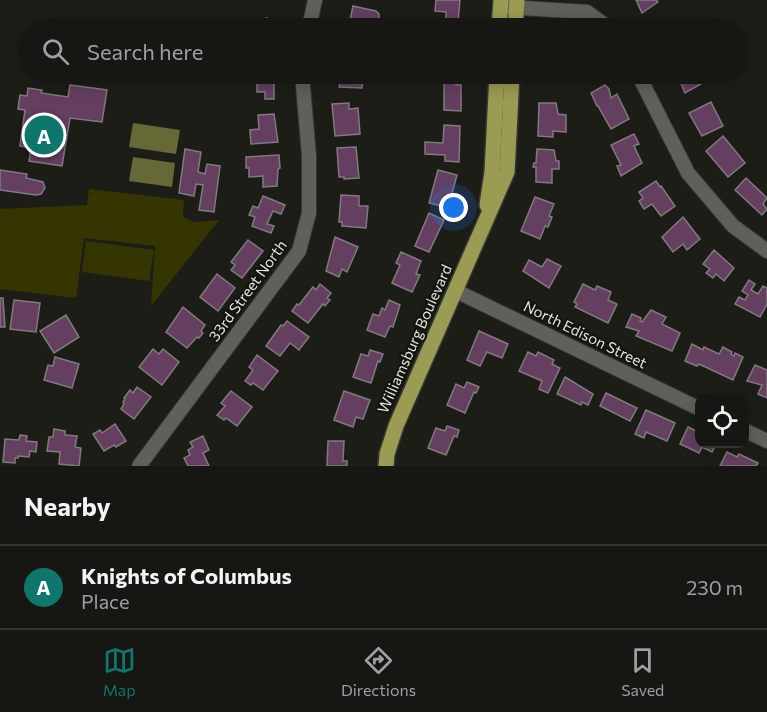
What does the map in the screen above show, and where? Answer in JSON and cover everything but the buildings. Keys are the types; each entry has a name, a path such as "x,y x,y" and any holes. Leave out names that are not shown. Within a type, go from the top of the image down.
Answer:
{"main road":[{"name":"Williamsburg Boulevard","path":"483,229 492,172 496,84"},
{"name":"Williamsburg Boulevard","path":"386,466 387,454 396,426 507,172 511,84"}],"street":[{"path":"311,18 315,0"},
{"path":"508,4 587,12 595,18"},
{"name":"33rd Street North","path":"139,466 299,251 309,213 309,156 303,84"},
{"path":"643,84 688,173 733,226 767,251"},
{"name":"North Edison Street","path":"456,291 695,407"},
{"path":"749,432 767,441"}],"shaded area":[{"path":"133,123 180,130 176,154 129,147"},
{"path":"133,157 175,163 172,187 129,181"},
{"path":"89,189 184,200 183,217 194,222 219,220 151,306 155,246 84,238 76,298 0,289 0,209 87,205"},
{"path":"86,241 154,250 149,281 82,272"}],"place":[{"name":"Knights of Columbus","path":"44,135"}]}
